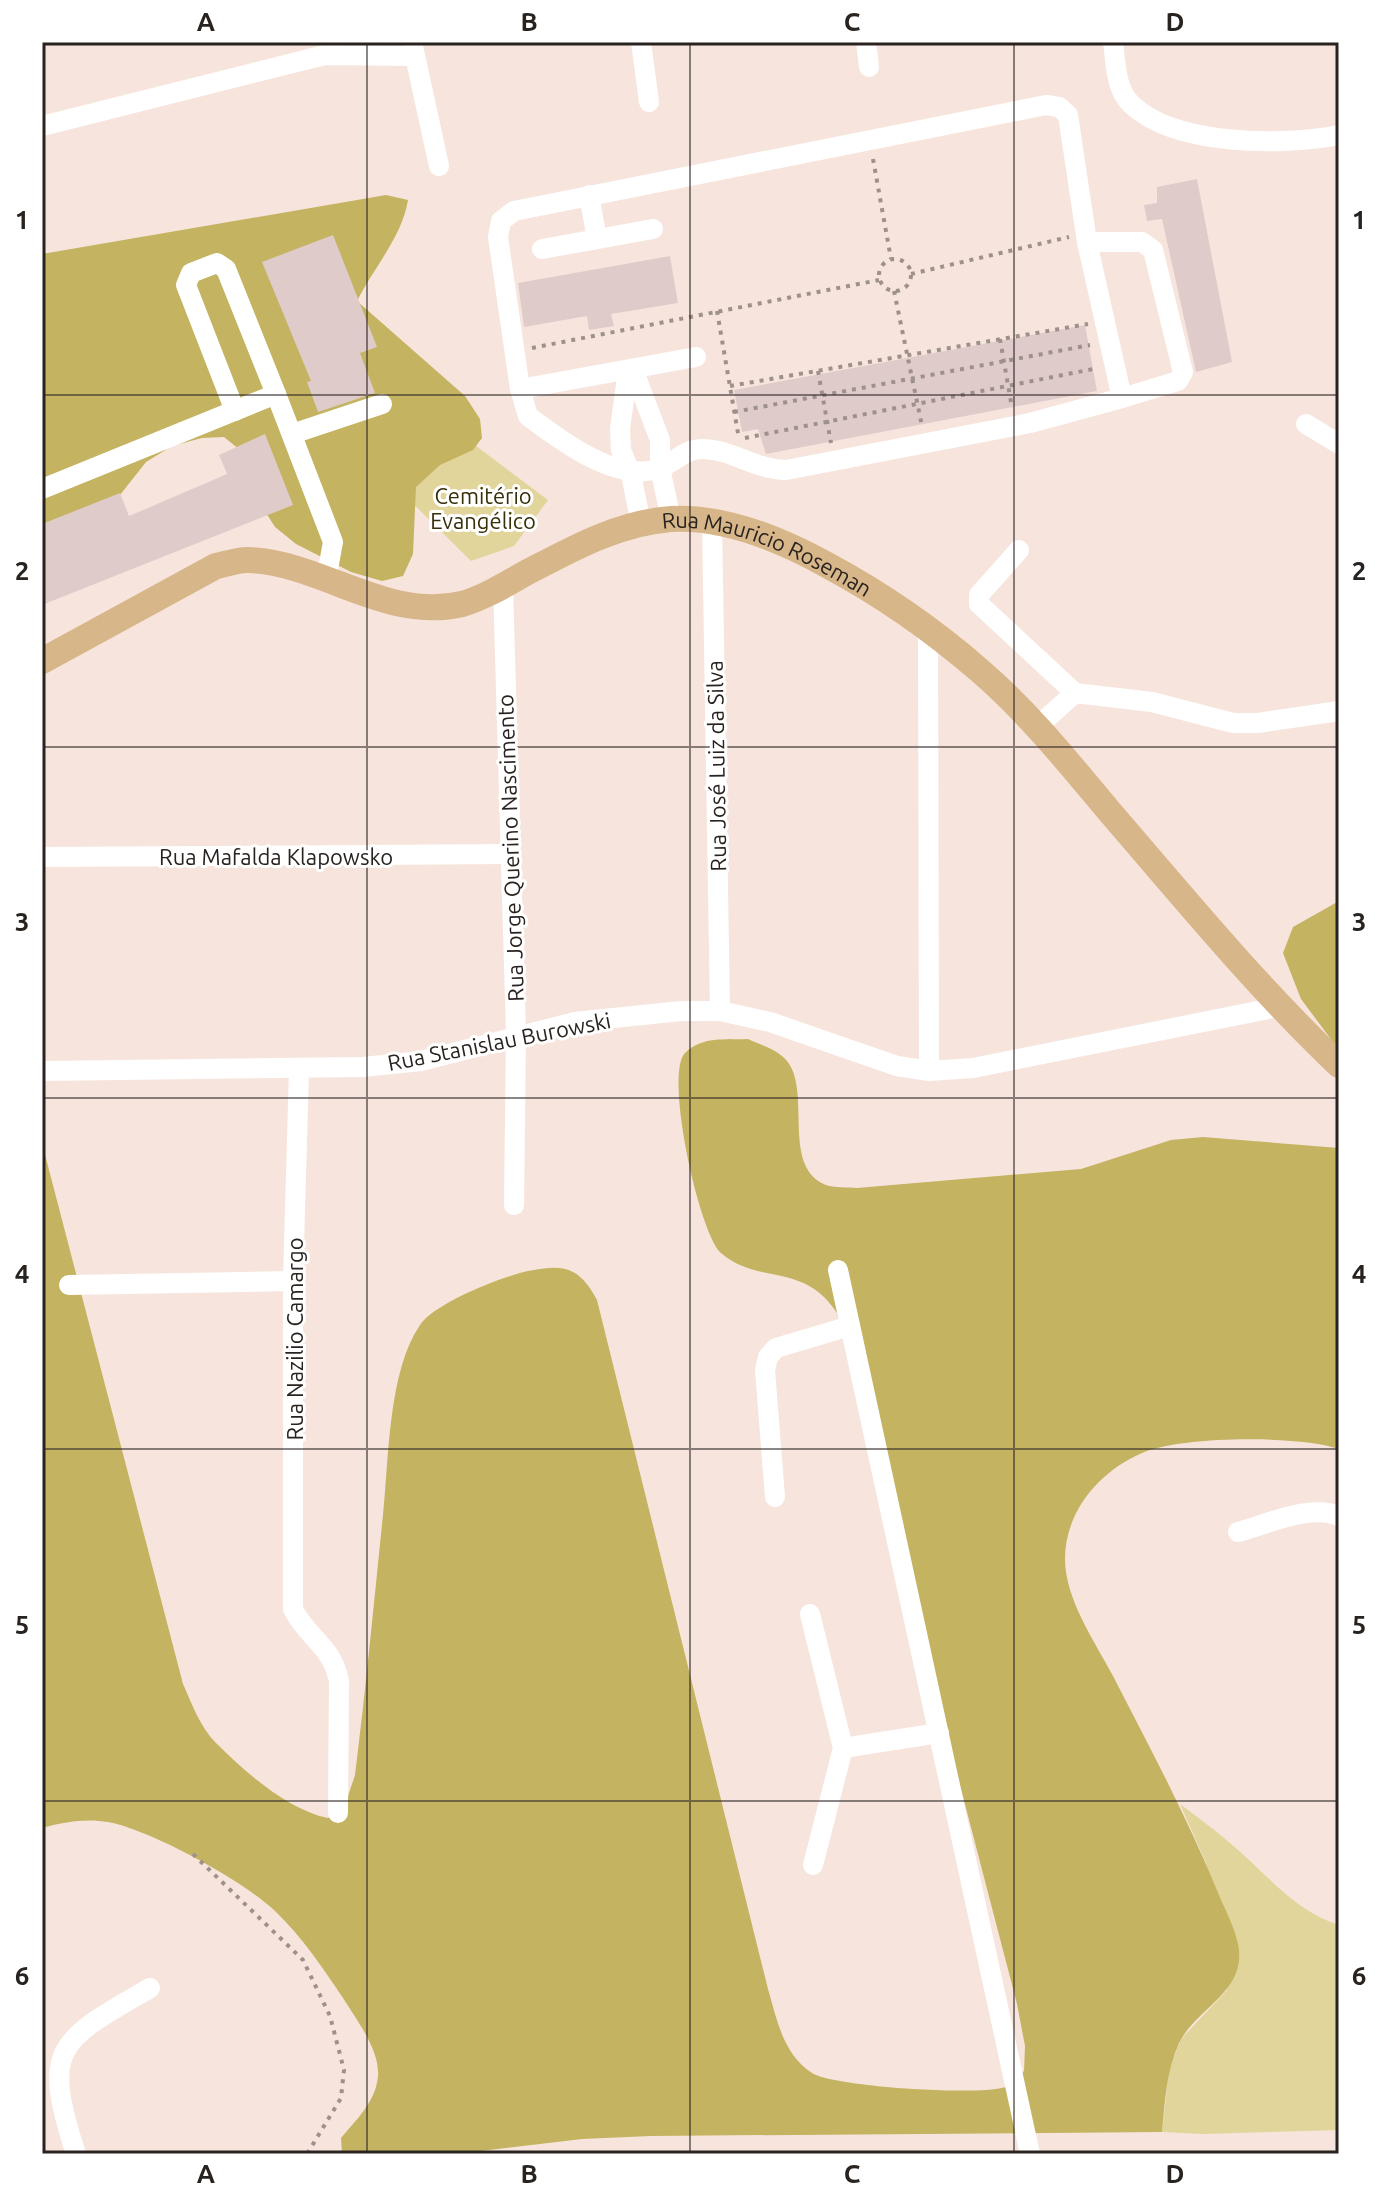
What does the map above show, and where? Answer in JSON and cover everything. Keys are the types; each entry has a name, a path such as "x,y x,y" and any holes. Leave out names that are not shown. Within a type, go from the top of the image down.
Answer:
{"main road":[{"name":"Rua Mauricio Roseman","path":"42,661 216,566 246,559 276,563 419,607 462,604 503,586 585,541 641,524 671,519 712,521 786,543 845,574 928,628 981,671 1037,727 1278,1007 1339,1065"}],"street":[{"path":"641,42 649,102"},
{"path":"866,42 869,67"},
{"path":"1113,42 1117,82 1131,105 1159,121 1194,133 1240,141 1316,140 1339,135"},
{"path":"42,126 325,55 413,49 439,166"},
{"path":"1087,238 1142,242 1153,250 1183,372 1178,381 1122,398 1015,426 834,461 773,470 719,450 700,448 685,452 660,468 631,474 610,467 528,416 520,389 498,237 501,221 514,211 869,138 1046,105 1059,107 1068,115 1087,238 1122,398"},
{"path":"589,195 597,239"},
{"path":"542,249 653,229"},
{"path":"235,411 186,285 191,273 217,263 226,269 333,542 326,580"},
{"path":"520,389 696,357"},
{"path":"630,369 655,424 671,519"},
{"path":"630,369 620,429 621,450 631,474 641,524"},
{"path":"42,489 276,394"},
{"path":"292,434 382,404"},
{"path":"620,429 655,424"},
{"path":"1306,424 1339,444"},
{"name":"Rua José Luiz da Silva","path":"712,521 720,1011"},
{"path":"1019,550 979,595 979,604 1075,693 1152,702 1233,723 1258,723 1339,711"},
{"name":"Rua Jorge Querino Nascimento","path":"503,586 516,1034 514,1205"},
{"path":"928,628 929,1071"},
{"path":"1037,727 1075,693"},
{"name":"Rua Mafalda Klapowsko","path":"42,857 509,854"},
{"name":"Rua Stanislau Burowski","path":"42,1071 299,1069 421,1061 516,1034 575,1022 681,1011 720,1011 770,1022 897,1066 929,1071 973,1068 1278,1007"},
{"name":"Rua Nazilio Camargo","path":"299,1069 293,1281 293,1609 299,1622 329,1651 336,1664 339,1681 338,1813"},
{"path":"838,1270 1030,2154"},
{"path":"69,1285 293,1281"},
{"path":"775,1497 765,1370 768,1357 776,1348 850,1326"},
{"path":"1238,1532 1301,1515 1329,1512 1339,1516"},
{"path":"810,1614 843,1748 813,1865"},
{"path":"843,1748 939,1733"},
{"path":"76,2154 58,2097 58,2064 72,2040 91,2022 150,1988"}],"path":[{"path":"869,138 891,259"},
{"path":"911,274 1087,238"},
{"path":"879,280 881,266 891,259 902,260 911,274"},
{"path":"894,291 907,286 911,274"},
{"path":"515,351 879,280 894,291 926,443"},
{"path":"717,311 743,460"},
{"path":"730,386 1098,322"},
{"path":"1000,339 1015,426"},
{"path":"734,412 1109,341"},
{"path":"739,439 1114,364"},
{"path":"818,371 834,461"},
{"path":"193,1854 303,1960 330,2016 344,2070 341,2098 307,2154"}],"green space":[{"name":"Cemitério Evangélico","path":"455,430 548,500 514,546 471,561 358,449"},
{"path":"1180,1804 1294,1900 1339,1925 1339,2130 1202,2134 1162,2132 1169,2069 1181,2039 1227,1990 1206,1863"}],"shaded area":[{"path":"386,195 408,200 405,214 394,239 357,301 465,396 480,419 482,438 473,450 440,465 416,487 413,554 403,576 382,581 351,572 296,544 275,527 261,505 250,458 224,437 202,438 172,446 146,462 42,594 42,254"},
{"path":"1339,901 1339,1050 1301,999 1283,953 1293,927"},
{"path":"748,1039 778,1053 792,1069 804,1161 812,1175 829,1186 857,1188 1081,1169 1171,1140 1203,1137 1339,1148 1339,1449 1297,1441 1240,1439 1184,1443 1142,1453 1112,1470 1099,1482 1078,1509 1067,1541 1066,1574 1075,1605 1167,1781 1204,1861 1238,1944 1236,1974 1179,2043 1169,2076 1162,2132 651,2136 582,2139 455,2154 342,2154 341,2138 374,2094 378,2066 366,2035 312,1953 285,1921 261,1899 220,1872 148,1835 100,1821 75,1821 42,1828 42,1143 183,1684 201,1723 216,1743 254,1777 298,1807 328,1818 345,1805 355,1775 359,1742 392,1416 409,1344 428,1317 470,1292 528,1271 551,1268 569,1270 584,1280 597,1300 768,1989 788,2046 802,2065 826,2078 876,2086 939,2090 1006,2087 1024,2071 1025,2046 1017,2004 837,1313 810,1286 750,1269 721,1253 712,1240 694,1186 681,1120 680,1067 685,1053 699,1044 714,1040"}],"building":[{"path":"1197,179 1232,362 1196,372 1162,219 1147,221 1144,205 1157,203 1157,187"},
{"path":"333,235 377,347 360,353 375,393 318,412 307,382 311,381 262,262"},
{"path":"670,256 678,303 611,314 614,326 589,330 587,316 524,327 518,283"},
{"path":"1085,325 1097,391 766,454 758,429 742,432 734,390"},
{"path":"265,434 293,505 42,605 42,524 120,493 129,516 227,474 219,455"}]}
